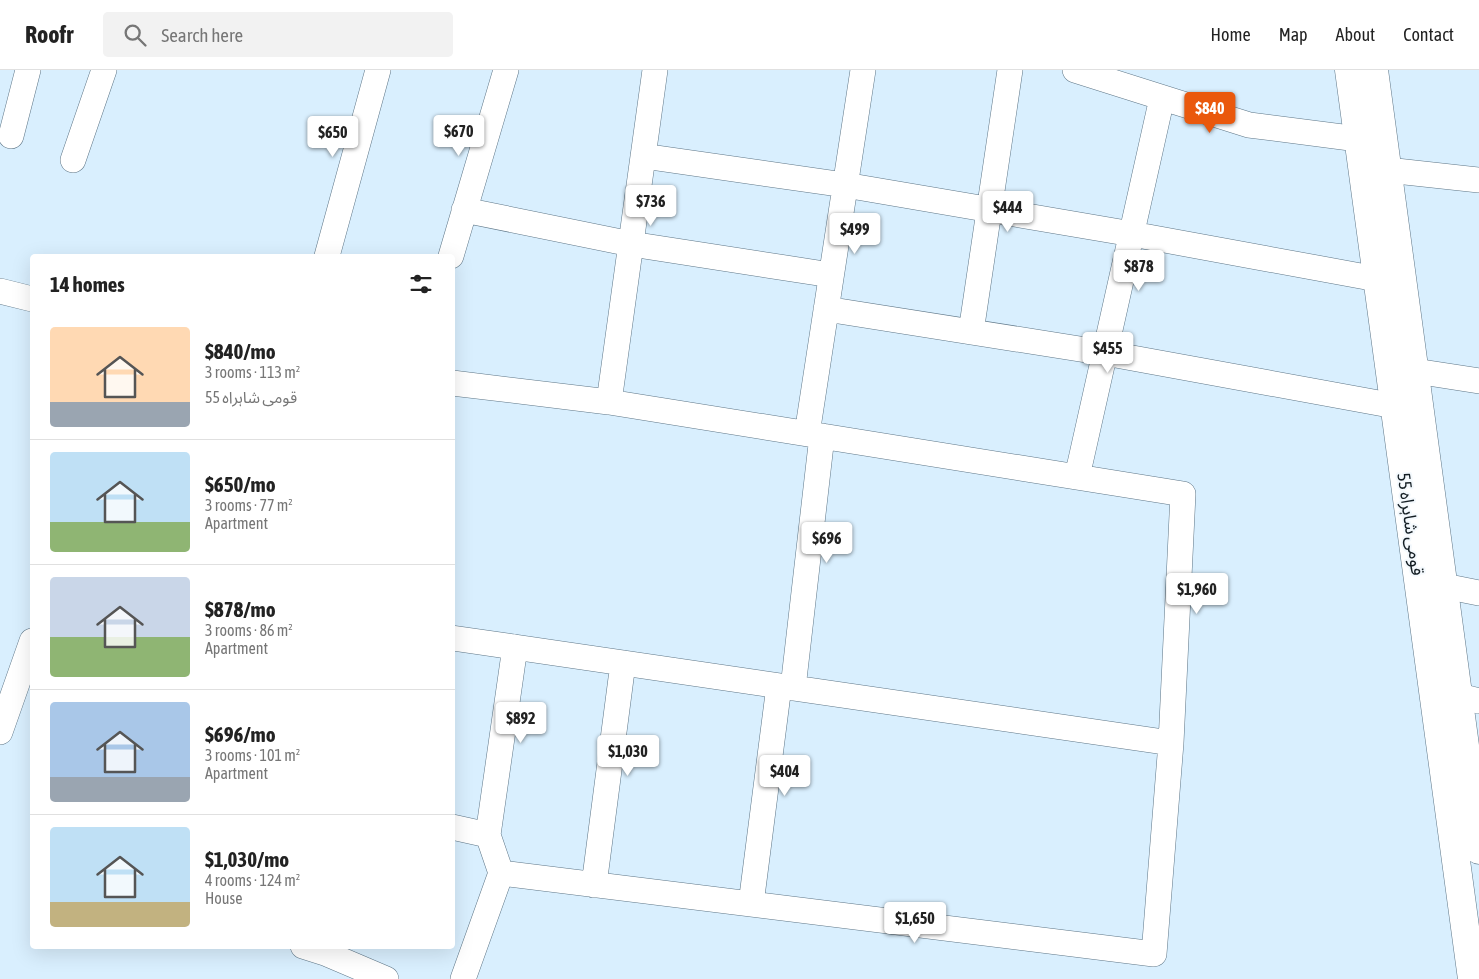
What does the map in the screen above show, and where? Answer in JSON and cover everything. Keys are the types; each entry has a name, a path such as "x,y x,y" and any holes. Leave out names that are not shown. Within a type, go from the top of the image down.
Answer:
{"highway":[{"name":"قومی شاہراہ 55","path":"1363,80 1358,139 1395,406 1458,785 1472,979"},
{"name":"قومی شاہراہ 55","path":"1363,80 1388,170 1444,586 1469,699 1458,785 1477,816 1479,850"}],"street":[{"path":"11,136 28,70"},
{"path":"73,160 104,70"},
{"path":"328,254 378,70"},
{"path":"452,254 506,70"},
{"path":"609,402 655,70"},
{"path":"751,904 786,687 826,309 863,70"},
{"path":"972,332 1010,70"},
{"path":"1075,70 1116,77 1162,98 1249,125 1358,139"},
{"path":"1077,477 1162,98"},
{"path":"643,156 845,185 1132,234 1377,279"},
{"path":"1388,170 1479,180"},
{"path":"464,210 631,244 831,275"},
{"path":"0,291 30,298"},
{"path":"826,309 1105,353 1395,406"},
{"path":"1415,371 1479,381"},
{"path":"455,383 609,402 1183,494 1171,743 1154,954 501,873"},
{"path":"1444,586 1479,593"},
{"path":"455,638 1171,743"},
{"path":"462,979 501,873 488,835 515,648"},
{"path":"0,732 23,695 30,653"},
{"path":"594,885 623,663"},
{"path":"455,828 488,835"},
{"path":"312,949 386,979"}]}
